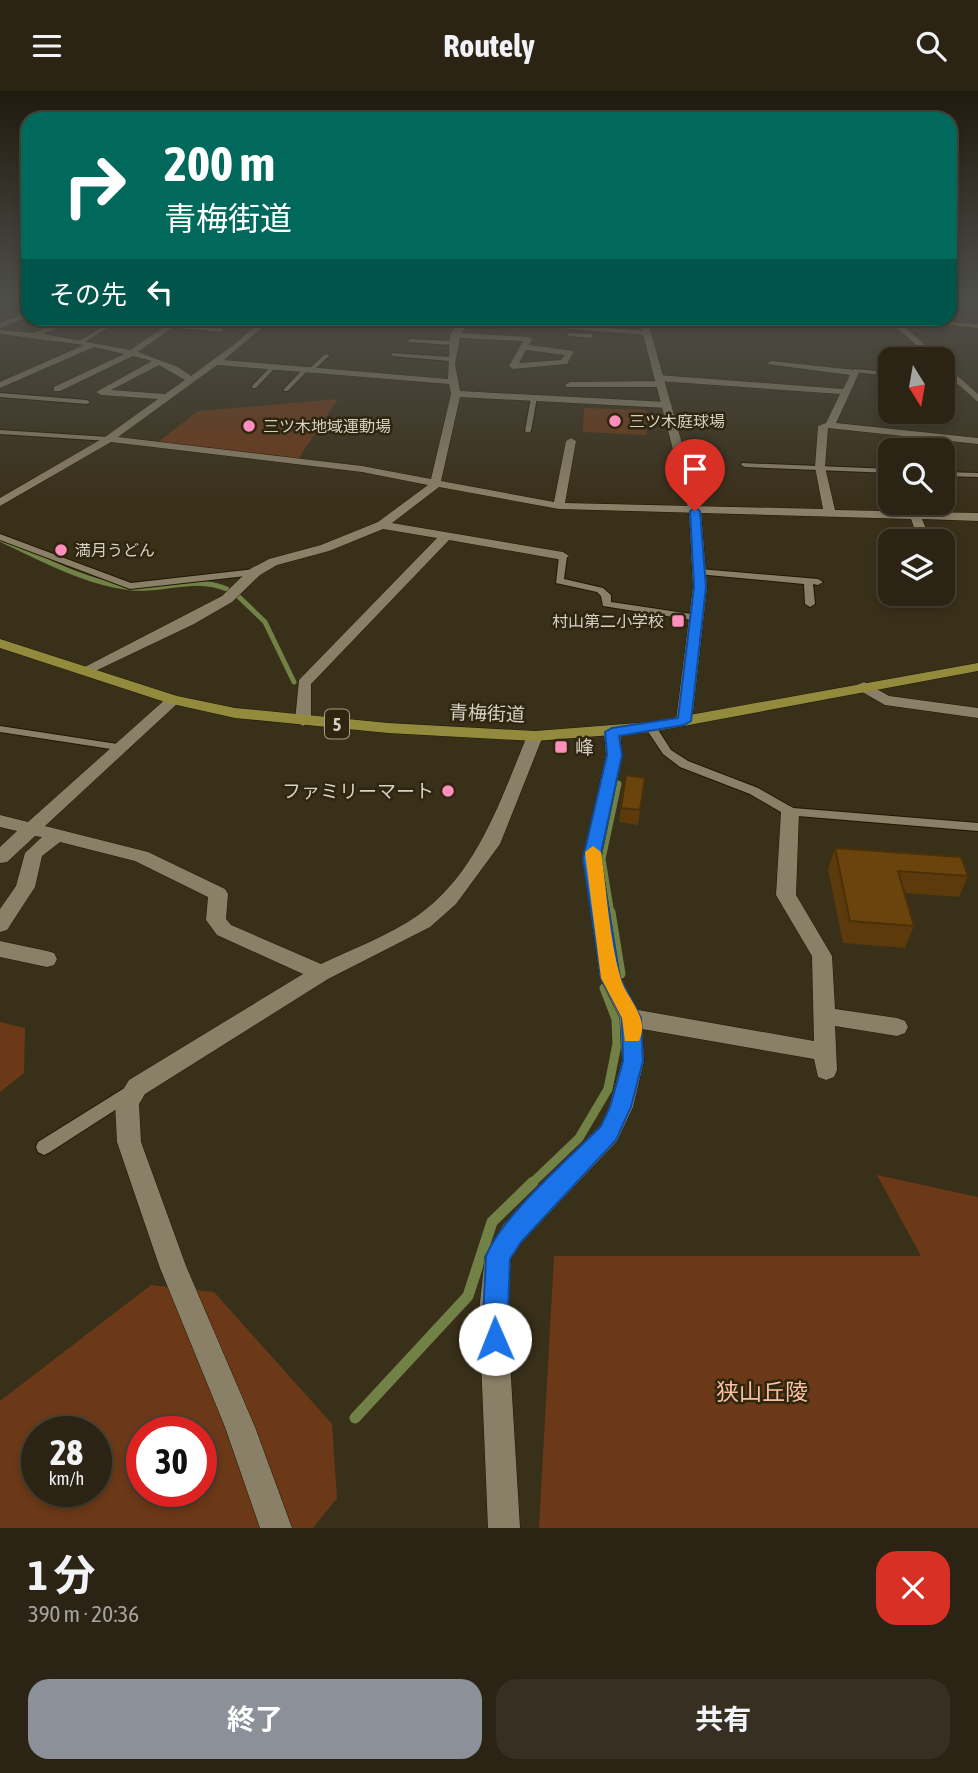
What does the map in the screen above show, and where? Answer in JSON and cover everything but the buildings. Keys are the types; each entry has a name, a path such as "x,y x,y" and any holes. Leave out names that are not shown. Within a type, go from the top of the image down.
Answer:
{"main road":[{"name":"青梅街道","path":"0,643 173,700 234,713 303,721 535,736 651,727 978,667"}],"street":[{"path":"0,385 39,368"},
{"path":"57,389 101,368"},
{"path":"146,368 101,392 164,397"},
{"path":"180,368 189,379"},
{"path":"0,503 109,439 205,368"},
{"path":"285,368 452,381"},
{"path":"84,671 189,621 227,599 255,572 273,562 325,548 382,525 436,481 456,394 451,368"},
{"path":"656,368 695,511 700,572 698,618 684,721"},
{"path":"802,368 854,371 830,425"},
{"path":"957,380 978,399"},
{"path":"570,385 659,381 844,392"},
{"path":"456,394 667,405"},
{"path":"830,513 820,467 823,426 978,441"},
{"path":"902,432 904,438"},
{"path":"109,439 362,469 559,506 878,514"},
{"path":"559,506 570,440"},
{"path":"920,529 915,515 978,517"},
{"path":"382,525 444,538 564,556"},
{"path":"303,721 304,683 444,538"},
{"path":"864,687 885,699 978,713"},
{"path":"0,857 124,748 173,700"},
{"path":"503,1528 494,1312 498,1256 512,1234 609,1133 621,1107 633,1061 631,1018 610,978 592,858 614,755 612,732"},
{"path":"276,1528 240,1427 173,1268 129,1142 127,1104 137,1087 321,973 423,922 449,899 491,844 535,736"},
{"path":"631,1018 826,1061 822,956 786,895 790,812"},
{"path":"0,821 141,856 218,894 216,920 224,930 321,973"},
{"path":"0,925 25,887 34,853 58,834"},
{"path":"0,949 47,959"},
{"path":"824,1016 897,1027"}],"lane":[{"path":"254,387 272,368"},
{"path":"279,386 288,388 310,368"},
{"path":"854,371 878,373"},
{"path":"0,395 87,402"},
{"path":"528,431 534,397"},
{"path":"0,432 109,439"},
{"path":"745,465 878,470"},
{"path":"955,474 978,475"},
{"path":"0,537 130,586 255,572"},
{"path":"564,556 559,581 600,590 606,596 606,604 698,618"},
{"path":"700,572 813,582 810,604"},
{"path":"651,727 667,752 684,764 754,791 790,812 978,827"},
{"path":"0,729 124,748"},
{"path":"44,1147 137,1087"}],"green space":[{"name":"三ツ木地域運動場","path":"338,399 298,459 158,442 198,411"},
{"name":"三ツ木庭球場","path":"584,408 646,410 647,435 583,432"},
{"path":"0,1022 25,1028 24,1073 0,1092"},
{"name":"狭山丘陵","path":"877,1175 978,1197 978,1528 539,1528 554,1256 921,1256"},
{"path":"151,1285 214,1292 332,1424 337,1498 313,1528 0,1528 0,1401"}],"waterway":[{"path":"0,539 64,569 114,585 144,588 203,583 227,589"},
{"path":"237,595 265,622 294,682"},
{"path":"611,914 602,859 618,784"},
{"path":"611,912 621,974"},
{"path":"531,1184 579,1138 608,1089 617,1044 616,1019 604,988"},
{"path":"355,1418 468,1296 492,1222 533,1182"}],"slow traffic":[{"path":"593,852 610,978 631,1018 632,1035"}],"place":[{"name":"三ツ木庭球場","path":"615,421"},
{"name":"三ツ木地域運動場","path":"249,426"},
{"name":"満月うどん","path":"61,550"},
{"name":"村山第二小学校","path":"678,621"},
{"name":"峰","path":"561,747"},
{"name":"ファミリーマート","path":"448,791"}],"route":[{"path":"495,1339 498,1256 512,1234 576,1165 593,1153 609,1133 621,1107 633,1061 631,1018 610,978 592,858 614,755 612,732 684,721 694,662 700,587 695,511"}]}
